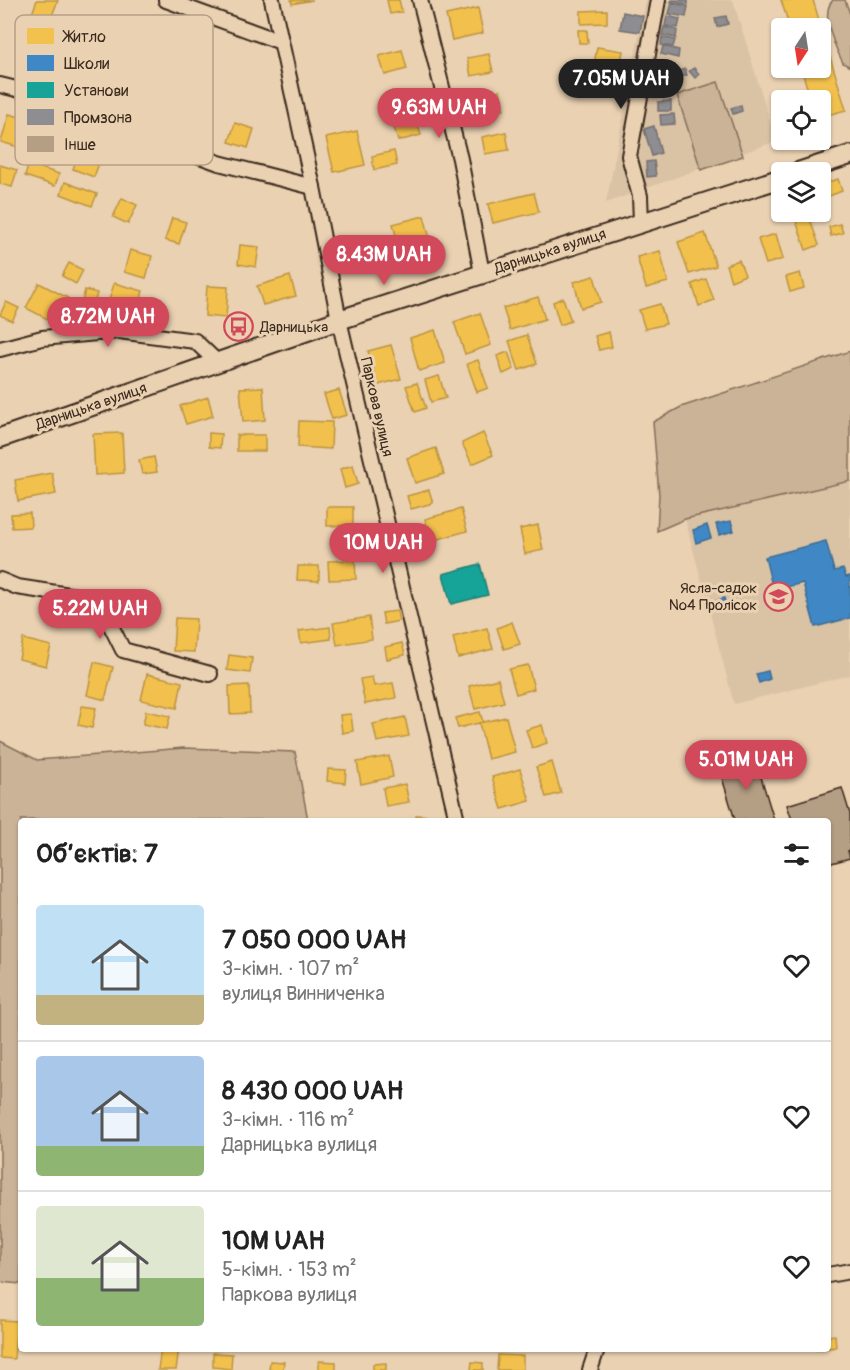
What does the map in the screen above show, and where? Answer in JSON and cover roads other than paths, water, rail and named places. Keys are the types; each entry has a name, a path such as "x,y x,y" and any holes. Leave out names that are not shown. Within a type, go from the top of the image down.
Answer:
{"street":[{"path":"166,0 207,15"},
{"name":"Паркова вулиця","path":"272,0 313,187 339,320 457,818"},
{"path":"420,0 460,159 482,273"},
{"path":"641,222 640,196 629,156 658,0"},
{"path":"213,17 281,42"},
{"path":"0,85 15,89"},
{"path":"829,162 850,155"},
{"path":"213,161 313,187"},
{"name":"Дарницька вулиця","path":"0,438 339,320 771,181"},
{"path":"0,349 42,338 119,331 195,342 217,362"},
{"path":"0,580 17,587 89,598 102,608 123,650 210,674"},
{"path":"831,1274 850,1270"},
{"path":"590,1370 596,1352"}],"place":[{"name":"Дарницька","path":"239,327"},
{"name":"Ясла-садок №4 Пролісок","path":"778,597"}]}
